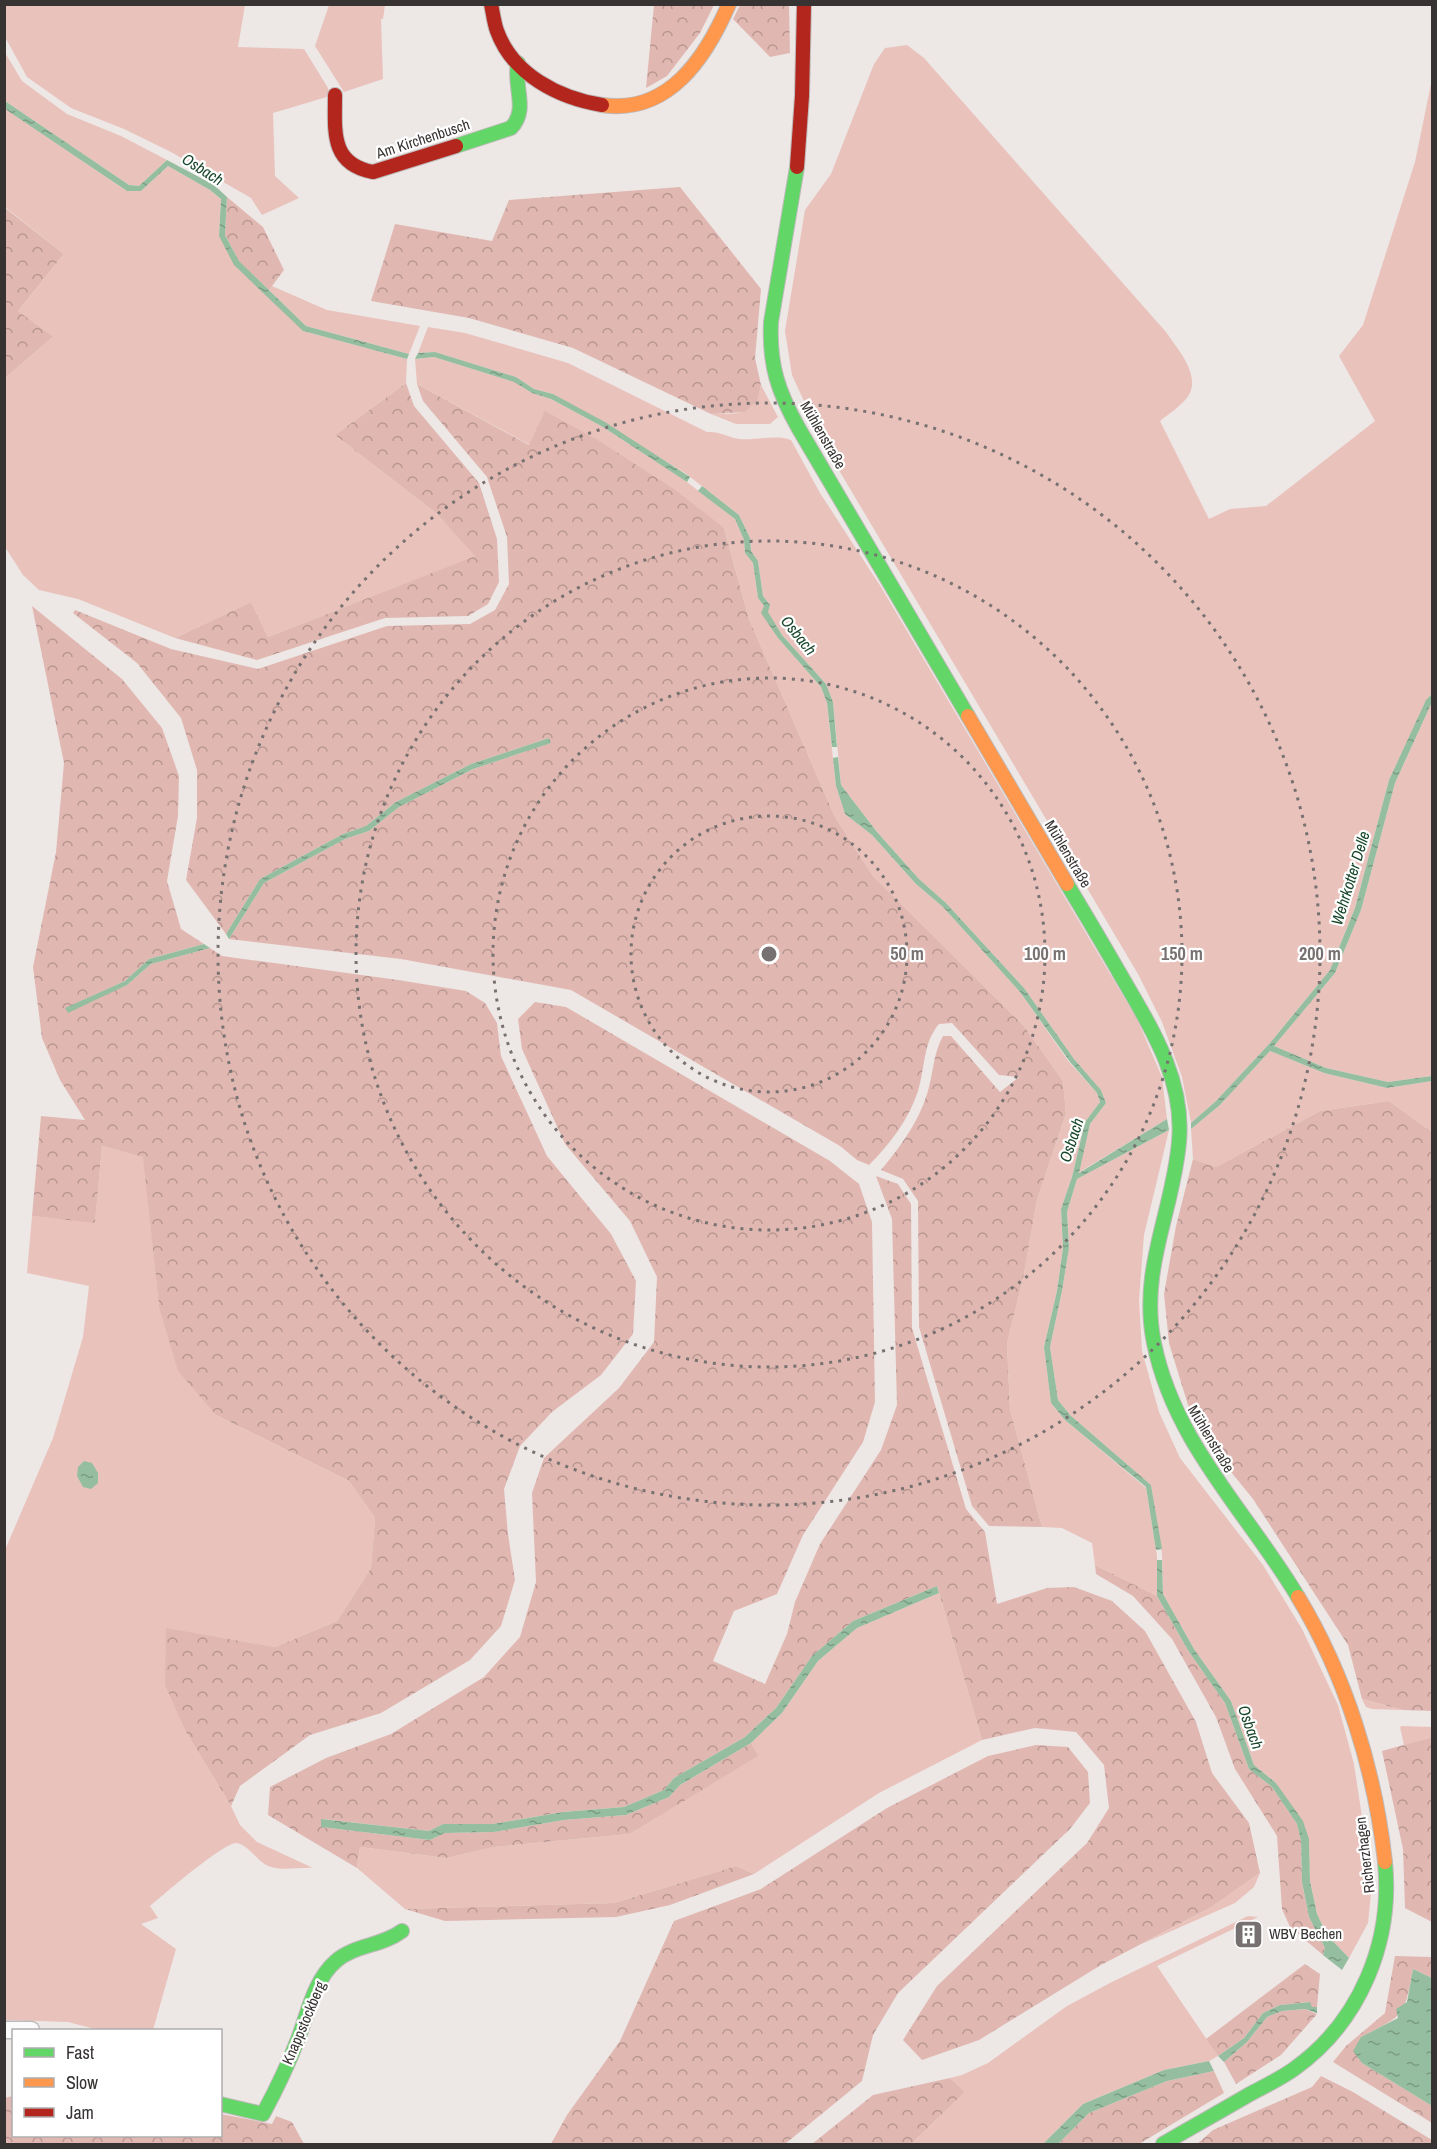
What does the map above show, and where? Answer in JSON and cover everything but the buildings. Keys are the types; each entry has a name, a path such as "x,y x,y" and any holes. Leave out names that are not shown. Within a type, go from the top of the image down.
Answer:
{"street":[{"path":"491,4 497,32 518,63 546,88 579,102 600,106 640,103 662,94 689,73 714,36 729,4"},
{"name":"Mühlenstraße","path":"804,4 803,81 795,187 771,328 772,363 780,391 811,449 1156,1035 1174,1082 1180,1117 1178,1154 1155,1252 1150,1299 1153,1335 1160,1371 1177,1416 1196,1452 1300,1599 1323,1644 1351,1710"},
{"name":"Am Kirchenbusch","path":"335,95 337,144 345,160 362,172 373,172 511,128 522,114 516,79 518,63"},
{"name":"Richerzhagen","path":"1163,2145 1293,2070 1313,2055 1349,2013 1370,1972 1383,1934 1387,1893 1386,1873 1372,1788 1351,1710"},
{"name":"Knappstockberg","path":"222,2104 263,2114 298,2039 320,1982 336,1961 356,1950 393,1940 402,1931"}],"shaded area":[{"path":"4,5 245,5 238,47 304,49 328,88 330,96 273,113 275,176 299,198 262,215 251,198 171,152 124,129 71,108 27,77 5,37"},
{"path":"329,5 385,5 383,19 381,19 383,79 344,92 315,46"},
{"path":"907,45 924,58 1166,332 1182,356 1191,373 1191,391 1183,402 1160,421 1209,519 1230,509 1266,506 1375,421 1339,356 1363,325 1415,162 1432,79 1432,694 1426,701 1389,780 1355,908 1330,970 1270,1043 1216,1101 1191,1123 1182,1077 1162,1022 1138,974 824,445 792,375 785,331 805,210 831,174 874,64 885,48"},
{"path":"4,51 22,81 67,114 121,136 167,160 139,186 129,185 5,101"},
{"path":"4,108 127,191 141,191 168,166 210,190 221,199 219,236 303,331 407,359 406,383 335,435 437,514 476,556 268,637 251,602 175,638 78,599 39,590 23,575 5,547 5,378 52,338 18,311 64,254 5,207"},
{"path":"272,286 327,310 420,326 409,354 306,326 269,290"},
{"path":"428,327 465,333 568,363 707,432 739,439 785,438 791,440 820,493 881,587 1138,1021 1162,1077 1167,1119 1078,1173 1090,1124 1106,1103 1101,1090 1074,1059 1024,988 946,903 919,879 877,832 841,785 833,702 826,684 782,635 767,612 770,605 763,596 758,561 751,551 750,538 739,515 685,473 553,394 534,389 516,377 435,352 418,353"},
{"path":"434,357 514,382 532,393 551,399 603,427 683,479 735,519 744,540 745,553 753,563 758,598 778,638 821,687 827,703 836,786 845,814 872,835 916,884 943,907 1020,992 1069,1062 1097,1093 1100,1102 1085,1122 1072,1177 1061,1209 1063,1248 1057,1291 1044,1347 1051,1403 1065,1420 1146,1488 1157,1555 1157,1596 1095,1565 1092,1543 1062,1528 1042,1527 1010,1409 1007,1343 1023,1279 1037,1200 1066,1114 1063,1081 1024,1026 873,876 835,817 749,619 724,528 545,412 530,445 417,384 415,359"},
{"path":"761,385 778,417 770,424 736,424 711,414 744,412 753,403"},
{"path":"1432,702 1432,1076 1388,1082 1326,1068 1274,1046 1335,973 1361,910 1395,783"},
{"path":"1270,1051 1324,1073 1387,1088 1432,1081 1432,1132 1389,1101 1320,1111 1216,1167 1193,1159 1191,1129 1220,1105"},
{"path":"1169,1130 1144,1235 1139,1300 1142,1351 1159,1412 1180,1458 1263,1565 1302,1629 1338,1705 1354,1764 1372,1883 1368,1923 1349,1958 1327,1935 1317,1914 1310,1881 1309,1839 1276,1783 1254,1765 1231,1701 1194,1649 1163,1594 1162,1554 1151,1485 1070,1415 1058,1400 1050,1347 1069,1248 1067,1212 1077,1179"},
{"path":"102,1146 144,1157 159,1307 216,1415 349,1481 375,1518 371,1568 337,1621 275,1647 166,1629 186,1732 240,1825 257,1842 313,1868 271,1867 246,1847 237,1843 207,1859 150,1906 158,1918 141,1924 176,1949 153,2029 95,2029 68,2022 5,2020 5,1550 53,1438 83,1337 89,1286 27,1273 32,1216 95,1222"},
{"path":"939,1593 982,1740 879,1793 754,1874 736,1866 614,1903 405,1909 357,1868 360,1847 446,1858 492,1847 630,1834 757,1756 751,1743 782,1713 818,1661 857,1628"},
{"path":"1362,1699 1403,1710 1372,1709 1366,1707"},
{"path":"1400,1727 1432,1727 1432,1737 1404,1745"},
{"path":"1260,1873 1254,1887 1235,1903 1142,1944 1210,1908"},
{"path":"1248,1916 1258,1917 1157,1966 1218,2056 1209,2061 1164,2070 1083,2104 1043,2144 911,2144 965,2092 950,2078 988,2063 1067,2006"}],"green space":[{"path":"654,5 714,5 700,33 667,76 646,88"},
{"path":"740,5 789,5 790,53 770,57 733,19"},
{"path":"680,187 761,289 755,358 761,385 757,401 745,412 711,414 573,348 469,318 371,301 395,224 492,241 509,200"},
{"path":"227,197 263,227 284,270 269,290 239,261 225,235"},
{"path":"4,207 64,254 18,311 53,337 5,378"},
{"path":"406,383 414,406 479,483 497,539 499,582 488,604 468,616 385,618 257,660 175,638 251,602 268,637 475,556 437,514 335,435"},
{"path":"417,384 529,445 545,411 596,439 674,489 724,528 749,619 835,817 873,876 1024,1026 1063,1081 1066,1114 1037,1200 1023,1279 1007,1343 1010,1409 1042,1527 989,1526 972,1506 919,1327 918,1201 903,1179 881,1170 902,1143 919,1115 943,1036 951,1036 1000,1092 1019,1077 999,1075 952,1023 939,1024 934,1031 927,1047 918,1091 910,1111 891,1140 869,1165 571,990 401,959 229,939 264,883 345,839 369,831 399,807 473,769 550,743 549,738 471,764 396,802 366,826 343,834 260,879 226,934 186,880 197,818 197,770 181,718 137,663 73,613 75,610 171,649 258,669 387,626 470,624 495,610 509,584 507,537 487,477 423,401"},
{"path":"32,606 122,679 162,728 179,776 178,816 167,881 181,929 204,944 149,959 125,981 66,1008 127,985 151,964 210,948 222,956 466,991 485,1003 497,1023 501,1056 547,1156 611,1234 636,1281 633,1334 601,1375 552,1412 520,1446 504,1489 515,1580 501,1626 470,1660 381,1713 310,1735 240,1786 231,1806 186,1732 165,1685 166,1628 275,1647 337,1621 371,1568 375,1518 349,1481 216,1415 178,1371 159,1307 143,1157 102,1146 95,1223 32,1216 41,1116 85,1120 60,1080 42,1038 33,967 56,852 64,763"},
{"path":"535,1002 566,1007 830,1161 859,1184 872,1222 875,1402 863,1442 803,1535 777,1594 734,1611 713,1661 765,1684 787,1634 795,1602 820,1544 881,1450 897,1405 892,1219 876,1176 898,1184 911,1204 912,1328 966,1509 985,1532 997,1604 1047,1588 1074,1587 1112,1601 1145,1631 1196,1722 1212,1773 1249,1823 1260,1873 1210,1908 1101,1965 979,2040 922,2060 903,2040 937,1986 1087,1843 1109,1808 1104,1765 1076,1732 1035,1728 982,1740 937,1586 853,1621 812,1656 776,1708 745,1737 674,1778 664,1790 624,1807 563,1812 493,1824 443,1824 429,1831 322,1819 321,1827 430,1840 445,1833 494,1832 564,1820 626,1815 669,1797 680,1785 751,1743 758,1756 630,1834 493,1847 446,1858 360,1847 357,1868 268,1815 270,1787 326,1758 391,1734 484,1677 520,1637 536,1582 532,1493 544,1458 619,1388 654,1342 657,1277 630,1221 565,1144 522,1049 518,1019"},
{"path":"1389,1101 1432,1132 1432,1711 1403,1710 1362,1699 1348,1645 1253,1499 1214,1451 1188,1405 1169,1343 1164,1294 1176,1226 1193,1159 1216,1167 1320,1111"},
{"path":"1095,1565 1157,1596 1189,1652 1225,1703 1249,1769 1272,1787 1297,1824 1301,1841 1302,1882 1309,1917 1325,1948 1323,1955 1290,1927 1282,1909 1277,1836 1235,1769 1216,1717 1172,1639 1133,1596 1096,1574"},
{"path":"1432,1737 1432,1922 1405,1908 1403,1849 1382,1751"},
{"path":"1036,1745 1068,1747 1088,1772 1090,1803 1070,1829 898,1993 873,2035 862,2081 785,2144 551,2144 567,2115 620,2041 674,1921 761,1889 887,1808 988,1756"},
{"path":"736,1866 754,1874 670,1905 616,1917 445,1921 405,1909 614,1903"},
{"path":"1395,1956 1432,1957 1432,1978 1413,1969 1407,1997 1400,2013 1386,2024 1361,2037 1362,2063 1432,2106 1432,2123 1333,2062 1346,2046 1385,2013"},
{"path":"1305,1964 1320,1974 1317,2007 1312,2008 1309,2002 1280,2005 1263,2013 1244,2038 1218,2056 1206,2039"},
{"path":"1305,2009 1317,2014 1281,2055 1236,2084 1224,2062 1247,2042 1267,2017 1282,2011"},
{"path":"1214,2071 1224,2093 1139,2144 1058,2144 1089,2113 1167,2081"},
{"path":"1321,2076 1353,2092 1432,2140 1432,2144 1197,2144 1213,2130 1312,2087"},
{"path":"950,2078 965,2092 911,2144 812,2144 873,2095"},
{"path":"12,2096 12,2137 222,2137 222,2114 272,2124 276,2116 292,2122 304,2144 5,2144 4,2098"}],"water":[{"path":"5,101 129,185 139,186 167,160 214,185 227,197 225,235 239,261 306,326 409,354 407,359 303,331 234,265 219,236 221,199 210,190 168,166 141,191 127,191 8,111 5,108"},
{"path":"435,352 516,377 534,389 553,394 605,422 690,477 687,482 603,427 514,382 434,357 415,359 418,353"},
{"path":"702,486 739,515 750,538 751,551 758,561 763,596 770,605 768,612 782,635 826,684 833,702 837,747 832,747 827,703 821,687 778,638 761,613 764,606 758,598 753,563 745,553 744,540 735,519 698,491"},
{"path":"1432,694 1432,702 1395,783 1361,910 1335,973 1274,1046 1326,1068 1388,1082 1432,1076 1432,1081 1387,1088 1324,1073 1270,1051 1220,1105 1191,1129 1191,1123 1216,1101 1270,1043 1330,970 1355,908 1389,780 1426,700"},
{"path":"549,738 551,743 473,769 399,807 369,831 345,839 264,883 229,939 226,934 260,879 343,834 366,826 396,802 471,764"},
{"path":"838,757 841,785 877,832 1024,988 1074,1059 1101,1090 1106,1103 1090,1124 1079,1173 1167,1119 1169,1130 1077,1179 1067,1212 1069,1248 1050,1347 1058,1400 1070,1415 1151,1485 1162,1549 1156,1550 1146,1487 1065,1420 1051,1403 1044,1347 1057,1291 1063,1248 1061,1209 1072,1177 1085,1122 1100,1102 1097,1093 1070,1062 1020,992 943,907 916,884 872,835 845,814 836,786 833,758"},
{"path":"204,944 210,948 151,964 127,985 68,1013 65,1008 125,981 149,959"},
{"path":"84,1461 92,1463 98,1473 98,1483 91,1489 83,1487 77,1476 78,1467"},
{"path":"1157,1560 1162,1560 1163,1594 1194,1649 1231,1701 1254,1765 1276,1783 1303,1821 1309,1839 1310,1881 1317,1914 1327,1935 1349,1958 1342,1970 1323,1955 1325,1948 1309,1917 1302,1882 1301,1841 1297,1824 1272,1787 1249,1769 1225,1703 1189,1652 1157,1596"},
{"path":"937,1586 939,1593 857,1628 818,1661 782,1713 751,1743 680,1785 669,1797 626,1815 564,1820 494,1832 445,1833 430,1840 321,1827 321,1819 429,1831 443,1824 493,1824 563,1812 624,1807 664,1790 674,1778 745,1737 776,1708 812,1656 853,1621"},
{"path":"1413,1969 1432,1978 1432,2106 1362,2063 1353,2051 1361,2037 1398,2018 1396,2009 1407,2002"},
{"path":"1310,2002 1312,2007 1317,2007 1317,2013 1305,2009 1282,2011 1267,2017 1247,2042 1224,2062 1218,2056 1244,2038 1263,2013 1280,2005"},
{"path":"1209,2061 1214,2071 1167,2081 1089,2113 1058,2144 1043,2144 1083,2104 1164,2070"}],"traffic: fast":[{"path":"456,146 511,128 516,121 520,105 518,63"},
{"path":"797,167 771,322 773,365 776,378 785,403 799,429 968,716"},
{"path":"1067,884 1143,1013 1163,1054 1177,1096 1179,1142 1176,1168 1159,1241 1151,1291 1154,1343 1164,1379 1195,1445 1298,1597"},
{"path":"1163,2144 1289,2073 1317,2050 1337,2028 1354,2004 1377,1950 1386,1892 1385,1862"},
{"path":"222,2104 263,2114 298,2039 312,1997 328,1969 343,1956 386,1940 402,1931"}],"traffic: slow":[{"path":"602,105 626,106 647,101 666,91 696,62 709,44 729,4"},
{"path":"968,716 1067,884"},
{"path":"1298,1597 1330,1659 1356,1725 1374,1793 1385,1862"}],"traffic: jam":[{"path":"491,4 496,28 504,47 526,72 539,82 570,97 602,105"},
{"path":"797,167 802,96 804,4"},
{"path":"335,95 338,144 342,154 359,168 373,172 456,146"}],"place":[{"name":"WBV Bechen","path":"1248,1934"}],"water label":[{"name":"Osbach","path":"203,169"},
{"name":"Osbach","path":"799,635"},
{"name":"Wehrkotter Delle","path":"1350,878"},
{"name":"Osbach","path":"1071,1140"},
{"name":"Osbach","path":"1251,1727"}]}
